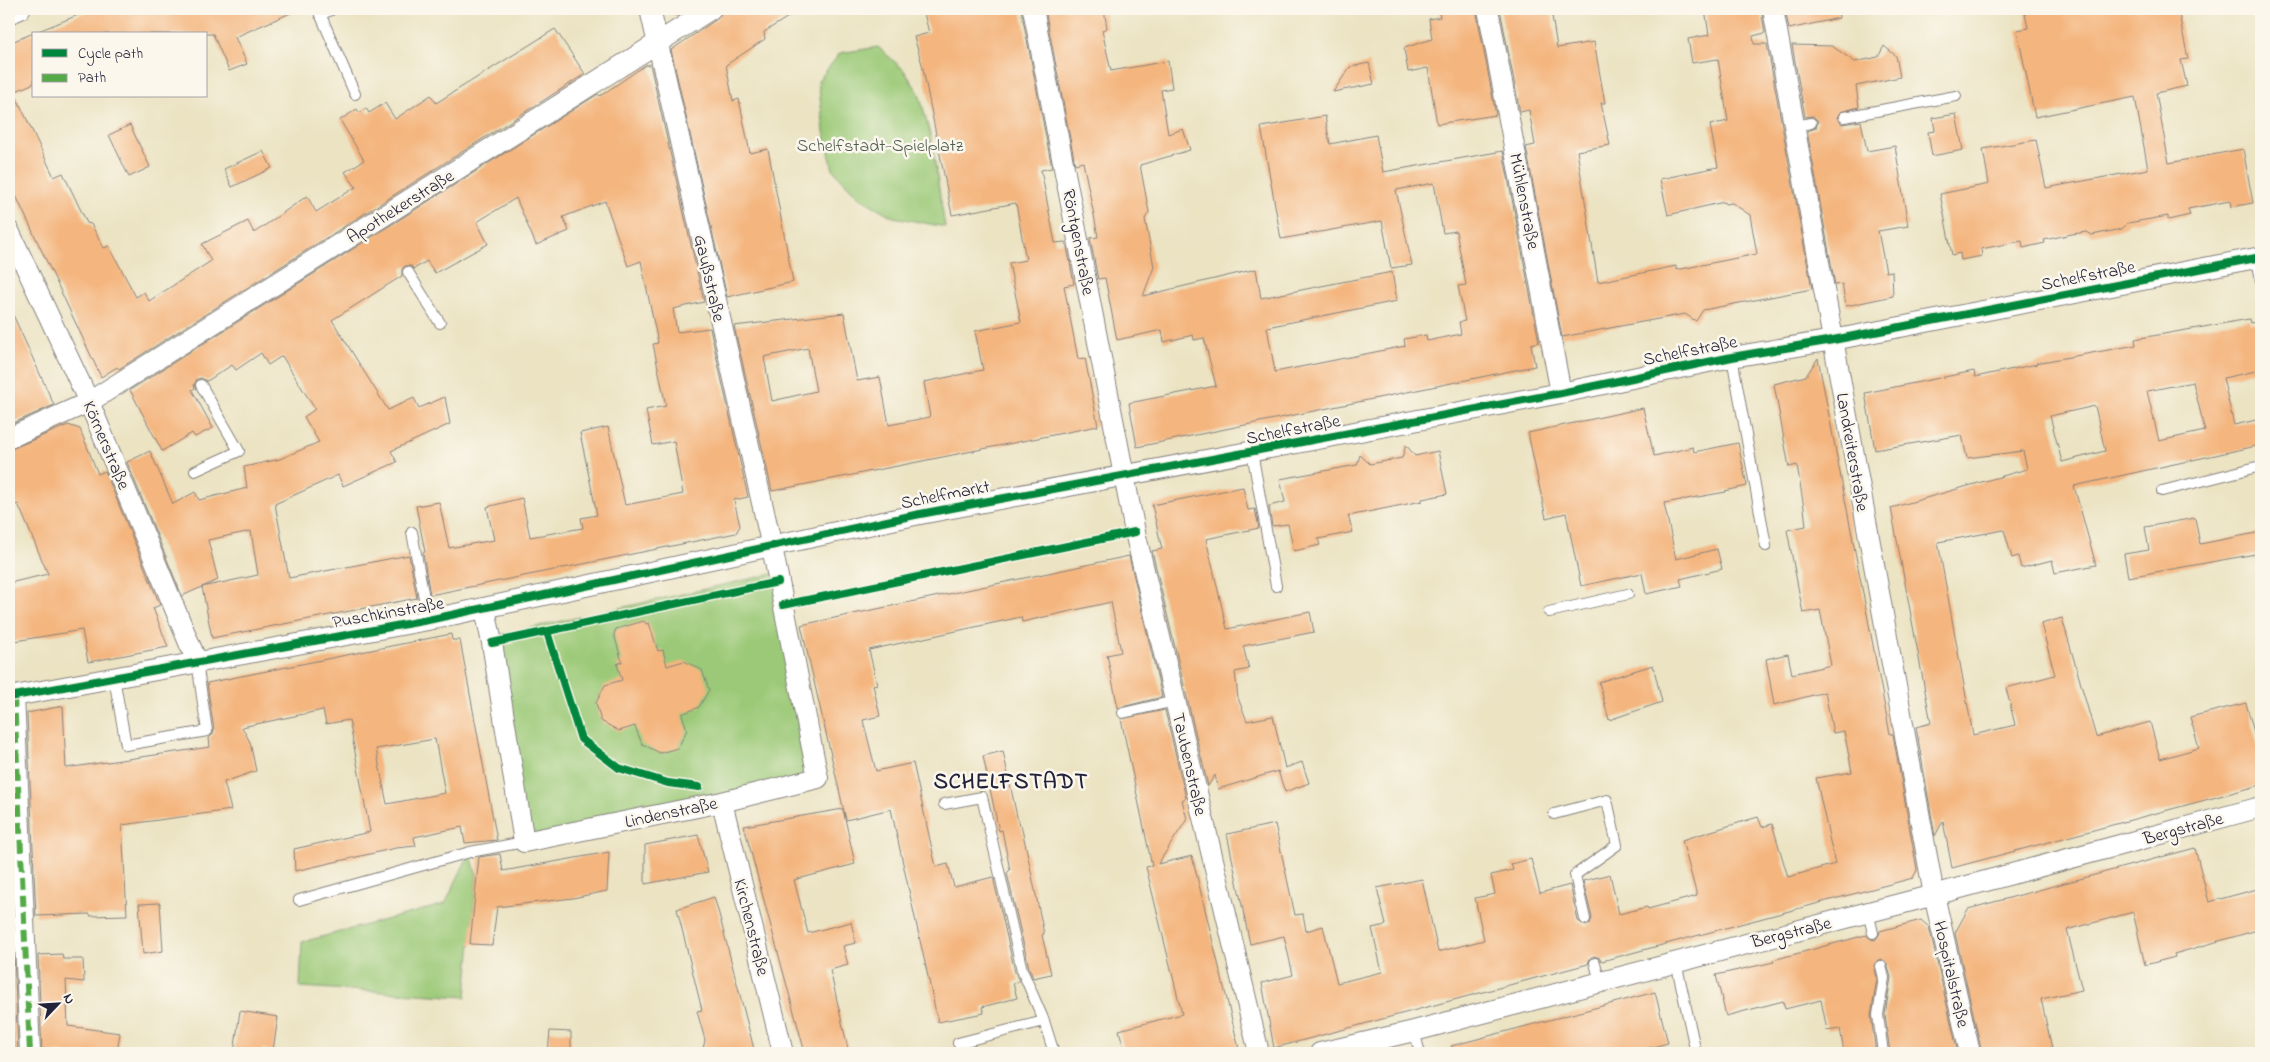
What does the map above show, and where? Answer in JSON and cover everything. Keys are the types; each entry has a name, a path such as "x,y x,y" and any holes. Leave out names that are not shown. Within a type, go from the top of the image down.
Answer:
{"street":[{"path":"9,14 20,9"},
{"name":"Gaußstraße","path":"650,9 772,547"},
{"name":"Apothekerstraße","path":"9,438 89,402 182,351 711,9"},
{"name":"Röntgenstraße","path":"1033,9 1125,474"},
{"name":"Mühlenstraße","path":"1488,9 1561,393"},
{"name":"Landreiterstraße","path":"1773,9 1803,125 1833,340 1934,895"},
{"name":"Körnerstraße","path":"9,231 89,402 197,662"},
{"name":"Schelfstraße","path":"1125,474 1252,452 1561,393 1732,357 1833,340 2259,257"},
{"name":"Schelfmarkt","path":"772,547 915,515 1125,474"},
{"name":"Taubenstraße","path":"1125,474 1135,532 1259,1053"},
{"name":"Puschkinstraße","path":"11,697 428,620 772,547"},
{"name":"Lindenstraße","path":"524,842 722,802 818,778 772,547"},
{"path":"484,608 492,643 524,842"},
{"path":"11,697 30,1053"},
{"name":"Kirchenstraße","path":"722,802 783,1053"},
{"name":"Bergstraße","path":"1320,1053 1414,1032 2261,807"},
{"name":"Hospitalstraße","path":"1934,895 1970,1053"}],"lane":[{"path":"333,9 319,12 354,94"},
{"path":"1844,117 1956,96"},
{"path":"2259,257 2261,280"},
{"path":"408,272 440,323"},
{"path":"1732,357 1766,546"},
{"path":"195,471 239,451 201,385"},
{"path":"1252,452 1276,586"},
{"path":"2162,490 2261,466"},
{"path":"412,532 428,620"},
{"path":"1550,612 1628,594"},
{"path":"114,678 126,745 207,731 197,662"},
{"path":"1123,713 1175,701"},
{"path":"944,804 982,797 1022,970 1044,1021 1054,1053"},
{"path":"1554,814 1607,800 1617,845 1575,875 1585,919"},
{"path":"299,900 470,852 524,842"},
{"path":"1868,912 1873,933"},
{"path":"1676,962 1696,1053"},
{"path":"1595,963 1600,982"},
{"path":"1881,966 1884,978 1878,1016 1883,1053"},
{"path":"958,1043 1044,1021"},
{"path":"1414,1032 1420,1053"}],"green space":[{"name":"Schelfstadt-Spielplatz","path":"878,47 903,69 919,93 931,138 945,227 893,217 860,198 833,170 824,131 818,81 840,53"},
{"path":"776,573 818,778 524,842 491,637"},
{"path":"470,852 477,876 466,997 300,987 302,942 445,904"}],"building":[{"path":"93,9 300,9 235,37 247,64 229,71 213,34 208,34 208,32 36,32"},
{"path":"664,9 689,9 677,16"},
{"path":"723,9 801,9 764,32 765,39 726,65 733,101 739,99 750,153 768,149 793,282 727,297 671,50 717,19"},
{"path":"923,9 1021,9 1052,168 1041,170 1055,243 1066,242 1074,284 1064,286 1078,359 1085,358 1098,426 772,491 734,326 844,313 857,381 880,377 889,425 930,417 924,382 983,370 975,331 1021,322 1009,263 1026,260 1016,203 952,215 922,64 914,37 929,33","holes":["808,348 816,391 772,401 764,357"]},
{"path":"1045,9 1104,9 1107,28 1102,30 1111,71 1168,61 1172,88 1161,90 1168,134 1183,129 1190,150 1140,165 1149,212 1145,219 1154,267 1143,296 1256,269 1261,298 1392,272 1397,301 1267,327 1275,372 1405,346 1404,339 1426,335 1427,341 1461,334 1459,322 1465,321 1458,286 1466,285 1456,231 1443,233 1434,183 1396,190 1412,265 1391,268 1382,221 1281,239 1261,127 1325,116 1330,144 1376,135 1383,172 1503,151 1539,342 1531,344 1535,366 1137,447 1129,403 1216,386 1204,338 1194,340 1193,335 1164,342 1162,330 1117,340 1105,278 1098,279 1090,238 1098,237 1094,215 1083,162 1075,164"},
{"path":"1438,9 1476,9 1496,115 1437,124 1428,68 1408,72 1404,48 1432,39 1429,19 1440,17"},
{"path":"1500,9 1551,9 1557,48 1594,42 1605,103 1601,103 1610,145 1577,151 1598,282 1676,266 1676,270 1757,254 1750,215 1732,203 1725,204 1724,202 1668,215 1660,179 1718,167 1710,125 1728,121 1718,59 1692,63 1688,39 1709,35 1705,9 1761,9 1765,33 1753,36 1754,44 1767,44 1812,289 1703,310 1696,321 1685,314 1562,337 1526,147 1535,145 1529,110 1520,112"},
{"path":"1785,9 1838,9 1839,18 1789,29"},
{"path":"2024,9 2178,9 2188,59 2181,60 2187,86 2156,93 2169,163 2243,149 2253,203 2231,207 2230,201 2188,209 2190,215 2168,220 2168,216 2128,223 2122,229 2092,235 2087,232 2072,234 2044,240 2045,243 2023,248 2022,241 1981,249 1982,256 1961,260 1960,253 1952,255 1940,194 1989,184 1983,149 2036,140 2046,188 2148,169 2135,97 2035,117 2017,30 2028,28"},
{"path":"555,29 585,74 119,369 117,367 101,377 9,181 9,43 32,34 32,84 14,92 54,177 63,173 87,223 91,224 104,248 109,246 136,297 144,292 149,301 211,261 202,244 248,221 254,233 307,196 316,212 356,187 345,172 364,160 340,120 357,109 359,113 366,108 369,113 385,103 395,119 431,95 436,103"},
{"path":"1792,45 1832,46 1855,62 1878,57 1884,46 1896,56 1900,77 1856,86 1859,107 1840,112 1837,118 1842,124 1861,121 1867,151 1895,146 1908,226 1878,231 1886,272 1892,271 1893,296 1846,306 1842,284 1835,285 1807,131 1816,128 1818,121 1813,116 1805,117"},
{"path":"1369,63 1374,84 1333,92 1350,67"},
{"path":"647,64 647,66 650,64 704,302 673,309 677,332 710,328 748,497 734,500 740,526 736,533 430,595 423,553 425,552 416,506 439,502 449,548 494,540 487,507 522,498 530,537 583,528 581,518 597,515 580,433 608,427 625,505 683,494 674,441 653,445 646,410 666,406 653,344 658,343 641,261 628,266 605,201 563,217 569,231 536,245 516,198 477,222 488,244 435,273 427,261 414,269 411,266 405,266 402,269 402,276 332,320 388,410 414,398 419,408 445,397 450,424 391,451 397,462 343,486 338,475 275,504 289,578 409,555 417,598 212,638 202,587 182,596 127,462 150,451 173,504 195,492 199,500 247,488 244,467 280,459 319,442 304,417 315,409 282,356 268,365 261,353 236,370 232,365 207,381 201,378 197,379 194,385 195,388 192,390 213,428 195,437 192,433 162,451 130,390 598,94 600,96","holes":["251,531 258,575 202,587 218,580 208,540"]},
{"path":"1956,114 1963,150 1932,156 1928,132 1935,131 1933,118"},
{"path":"130,125 150,167 129,177 109,135"},
{"path":"263,151 272,168 232,187 224,169"},
{"path":"9,306 54,405 9,425"},
{"path":"2249,319 2250,323 2261,321 2261,370 2223,378 2234,425 2261,419 2261,445 2074,486 2096,565 2055,573 2052,560 2021,568 2018,556 2012,558 2004,530 1938,542 1973,735 2015,725 2006,688 2055,675 2041,624 2062,618 2096,737 2150,722 2160,759 2199,748 2190,717 2246,703 2261,758 2261,785 1952,868 1943,821 1935,836 1916,727 1931,723 1891,508 2027,469 2023,451 1967,458 1962,435 1875,450 1865,393 1974,371 1975,377 2036,363 2136,345 2135,339","holes":["2193,382 2205,431 2159,441 2147,391","2095,406 2105,451 2062,462 2050,416"]},
{"path":"1818,358 1890,734 1893,734 1917,870 1913,878 1602,961 1594,956 1590,958 1588,964 1274,1048 1262,983 1293,975 1284,936 1250,944 1227,834 1275,824 1295,915 1303,914 1306,931 1323,926 1337,983 1382,972 1372,928 1386,925 1377,888 1422,879 1438,952 1484,940 1475,898 1495,894 1491,875 1513,870 1511,864 1531,859 1540,893 1570,885 1578,921 1586,926 1590,924 1592,918 1583,881 1610,874 1619,914 1647,907 1648,909 1697,896 1682,840 1758,817 1762,827 1772,824 1788,877 1835,864 1816,778 1852,772 1844,731 1833,733 1825,692 1774,705 1766,659 1788,654 1792,674 1831,665 1820,610 1803,613 1787,530 1806,526 1804,508 1797,465 1789,467 1774,384 1806,376"},
{"path":"1643,408 1654,456 1693,447 1694,452 1738,443 1747,486 1726,492 1664,503 1676,559 1717,549 1722,569 1680,579 1682,586 1646,594 1642,573 1581,586 1566,513 1546,518 1528,433"},
{"path":"68,425 80,429 98,474 105,471 160,605 153,608 168,647 88,662 82,630 9,642 9,583 48,574 18,504 9,508 9,450"},
{"path":"1406,445 1415,456 1438,451 1447,494 1348,516 1353,532 1318,539 1320,545 1294,551 1288,524 1272,526 1269,506 1285,502 1280,479 1357,465 1360,455 1370,464 1402,458"},
{"path":"1243,487 1248,510 1255,509 1259,528 1206,539 1227,629 1310,612 1314,632 1243,646 1249,669 1235,672 1238,698 1247,721 1273,716 1285,768 1302,762 1309,783 1285,792 1278,771 1218,789 1215,775 1208,786 1152,551 1162,549 1152,505"},
{"path":"2195,518 2200,544 2261,532 2261,553 2128,577 2124,554 2149,550 2145,527"},
{"path":"1129,556 1162,697 1118,708 1107,655 1121,652 1111,602 1022,622 1021,617 869,650 877,684 873,685 880,716 863,720 876,771 913,763 936,867 948,864 954,887 993,877 1015,972 1019,981 1013,983 1017,998 982,1007 984,1013 938,1022 891,809 846,820 801,625"},
{"path":"644,621 646,624 649,623 658,651 663,650 667,666 684,661 702,670 709,690 699,707 682,714 687,730 678,748 660,753 642,744 635,726 619,731 601,721 596,703 605,685 622,680 617,664 622,662 614,634 616,629"},
{"path":"451,634 452,640 460,640 497,840 465,843 462,827 414,837 416,846 396,848 295,871 294,849 370,832 349,720 326,724 323,710 242,727 250,742 256,771 224,782 231,810 122,825 127,915 36,916 27,713 63,706 66,768 210,747 209,738 214,730 207,683","holes":["435,739 445,793 387,804 376,749"]},
{"path":"1653,665 1662,702 1609,720 1599,682"},
{"path":"1165,710 1186,798 1182,800 1187,819 1158,864 1192,856 1240,1053 1125,1053 1119,1030 1182,1014 1146,867 1152,866 1121,719"},
{"path":"1003,751 1019,826 1021,825 1027,852 1051,974 1033,978 1007,873 1010,870 1002,830 999,831 983,756"},
{"path":"843,809 855,864 794,880 808,933 851,922 856,943 843,946 848,965 830,970 849,1053 805,1053 744,826"},
{"path":"698,835 708,872 645,884 645,845"},
{"path":"2195,848 2209,902 2261,888 2261,929 2174,954 2175,957 2145,965 2133,912 2067,930 2082,990 2041,999 2053,1053 1982,1053 1955,933 1968,909"},
{"path":"609,852 607,891 573,898 497,907 492,945 470,944 479,857 500,854 503,871"},
{"path":"9,859 12,917 9,917"},
{"path":"714,897 755,1053 718,1053 703,1049 705,1040 697,1011 702,1010 677,909"},
{"path":"160,903 163,951 143,954 139,904"},
{"path":"1921,920 1929,927 1958,1053 1915,1053 1914,1049 1890,1053 1885,1015 1891,977 1887,964 1882,959 1874,965 1877,978 1871,1016 1876,1053 1844,1053 1840,1028 1827,1030 1821,1000 1785,1009 1783,1001 1726,1016 1716,975 1774,962 1773,960 1866,935 1875,940 1880,931"},
{"path":"62,954 63,959 83,959 84,982 66,980 68,1026 120,1033 117,1053 42,1053 38,955"},
{"path":"14,956 18,1053 9,1053 9,957"},
{"path":"1655,992 1668,1043 1631,1053 1452,1053 1451,1046"},
{"path":"240,1011 278,1017 273,1051 262,1049 262,1053 234,1053"},
{"path":"550,1031 571,1032 571,1053 548,1053"}],"marked path":[{"path":"14,696 30,1053"}],"cycle path":[{"path":"9,697 428,620 915,515 1561,393 1732,357 1833,340 2261,257"},
{"path":"783,605 1135,532"},
{"path":"492,643 778,582"},
{"path":"547,632 581,739 619,768 668,783 699,787"}],"district":[{"name":"SCHELFSTADT","path":"1011,780"}]}
